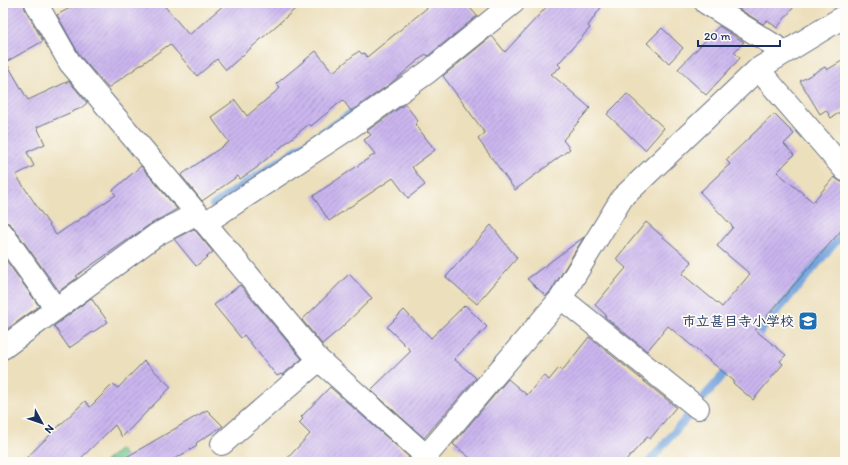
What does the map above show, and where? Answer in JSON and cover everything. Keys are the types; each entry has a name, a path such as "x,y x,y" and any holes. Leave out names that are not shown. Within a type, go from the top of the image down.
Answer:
{"street":[{"path":"36,3 70,63 319,360 424,459 561,298 622,198 758,68 845,16"},
{"path":"3,348 156,235 201,218 348,129 428,72 513,3"},
{"path":"706,3 785,52"},
{"path":"758,68 845,170"},
{"path":"3,234 56,309"},
{"path":"561,298 698,408"},
{"path":"222,444 319,360"}],"green space":[{"path":"120,449 130,462 104,462"}],"building":[{"path":"3,3 24,3 25,9 43,41 6,62 28,100 69,81 87,103 81,108 37,127 45,144 27,152 34,166 16,175 56,235 116,195 112,191 141,166 177,209 149,225 76,276 77,278 59,291 13,227 9,223 3,222"},
{"path":"79,3 162,3 189,35 226,3 302,3 226,70 217,59 197,76 170,44 108,88 80,56 57,15"},
{"path":"433,3 466,3 477,16 428,56 426,54 390,84 351,111 343,100 311,126 309,124 258,167 240,179 238,176 202,201 181,175 229,142 211,117 235,100 247,116 280,88 276,84 316,51 333,72 359,51 362,54 364,53 367,57"},
{"path":"550,3 604,3 588,26 590,28 558,64 561,67 551,74 590,108 563,140 570,149 515,190 478,139 485,133 443,76 492,36 505,52"},
{"path":"740,3 797,3 777,28 767,20 763,24 736,7"},
{"path":"719,26 744,42 734,52 740,58 706,95 678,69"},
{"path":"662,28 683,48 669,63 647,43"},
{"path":"845,59 845,109 831,118 826,110 820,114 800,81 825,67 827,70"},
{"path":"627,94 664,128 645,150 607,114"},
{"path":"405,104 418,121 415,124 435,150 412,167 425,185 408,198 393,178 329,221 313,196 375,154 364,140 371,135 367,131"},
{"path":"774,114 794,134 784,144 794,155 777,172 813,202 834,177 841,182 845,182 845,226 755,330 786,355 780,361 783,364 753,400 733,383 734,381 668,326 647,351 605,317 606,315 595,305 626,268 616,259 646,222 692,262 682,274 722,307 750,274 717,246 733,227 700,192 730,164 726,160"},
{"path":"491,225 517,258 477,304 446,277"},
{"path":"194,229 213,252 196,266 174,239"},
{"path":"584,237 551,291 546,296 527,279"},
{"path":"3,256 39,306 3,332"},
{"path":"349,274 372,298 322,344 302,320"},
{"path":"240,285 302,359 282,375 277,376 244,335 241,338 214,305"},
{"path":"91,298 108,322 69,348 54,326"},
{"path":"465,305 487,327 454,359 476,378 424,438 371,390 411,351 387,327 404,310 431,338"},
{"path":"589,337 676,407 650,439 647,437 625,462 475,462 453,444 508,379 527,395 544,375 549,380 559,368 562,371"},
{"path":"144,361 171,387 122,437 115,425 77,462 22,462 85,401 90,407 113,384 118,388"},
{"path":"330,387 409,457 405,462 284,462 310,434 299,423 303,419 301,417"},
{"path":"207,410 223,426 196,443 197,446 169,462 118,462"}],"waterway":[{"path":"213,205 359,108"},
{"path":"753,340 845,231"},
{"path":"704,397 731,366"},
{"path":"649,462 689,415"}],"place":[{"name":"市立甚目寺小学校","path":"808,321"}]}
